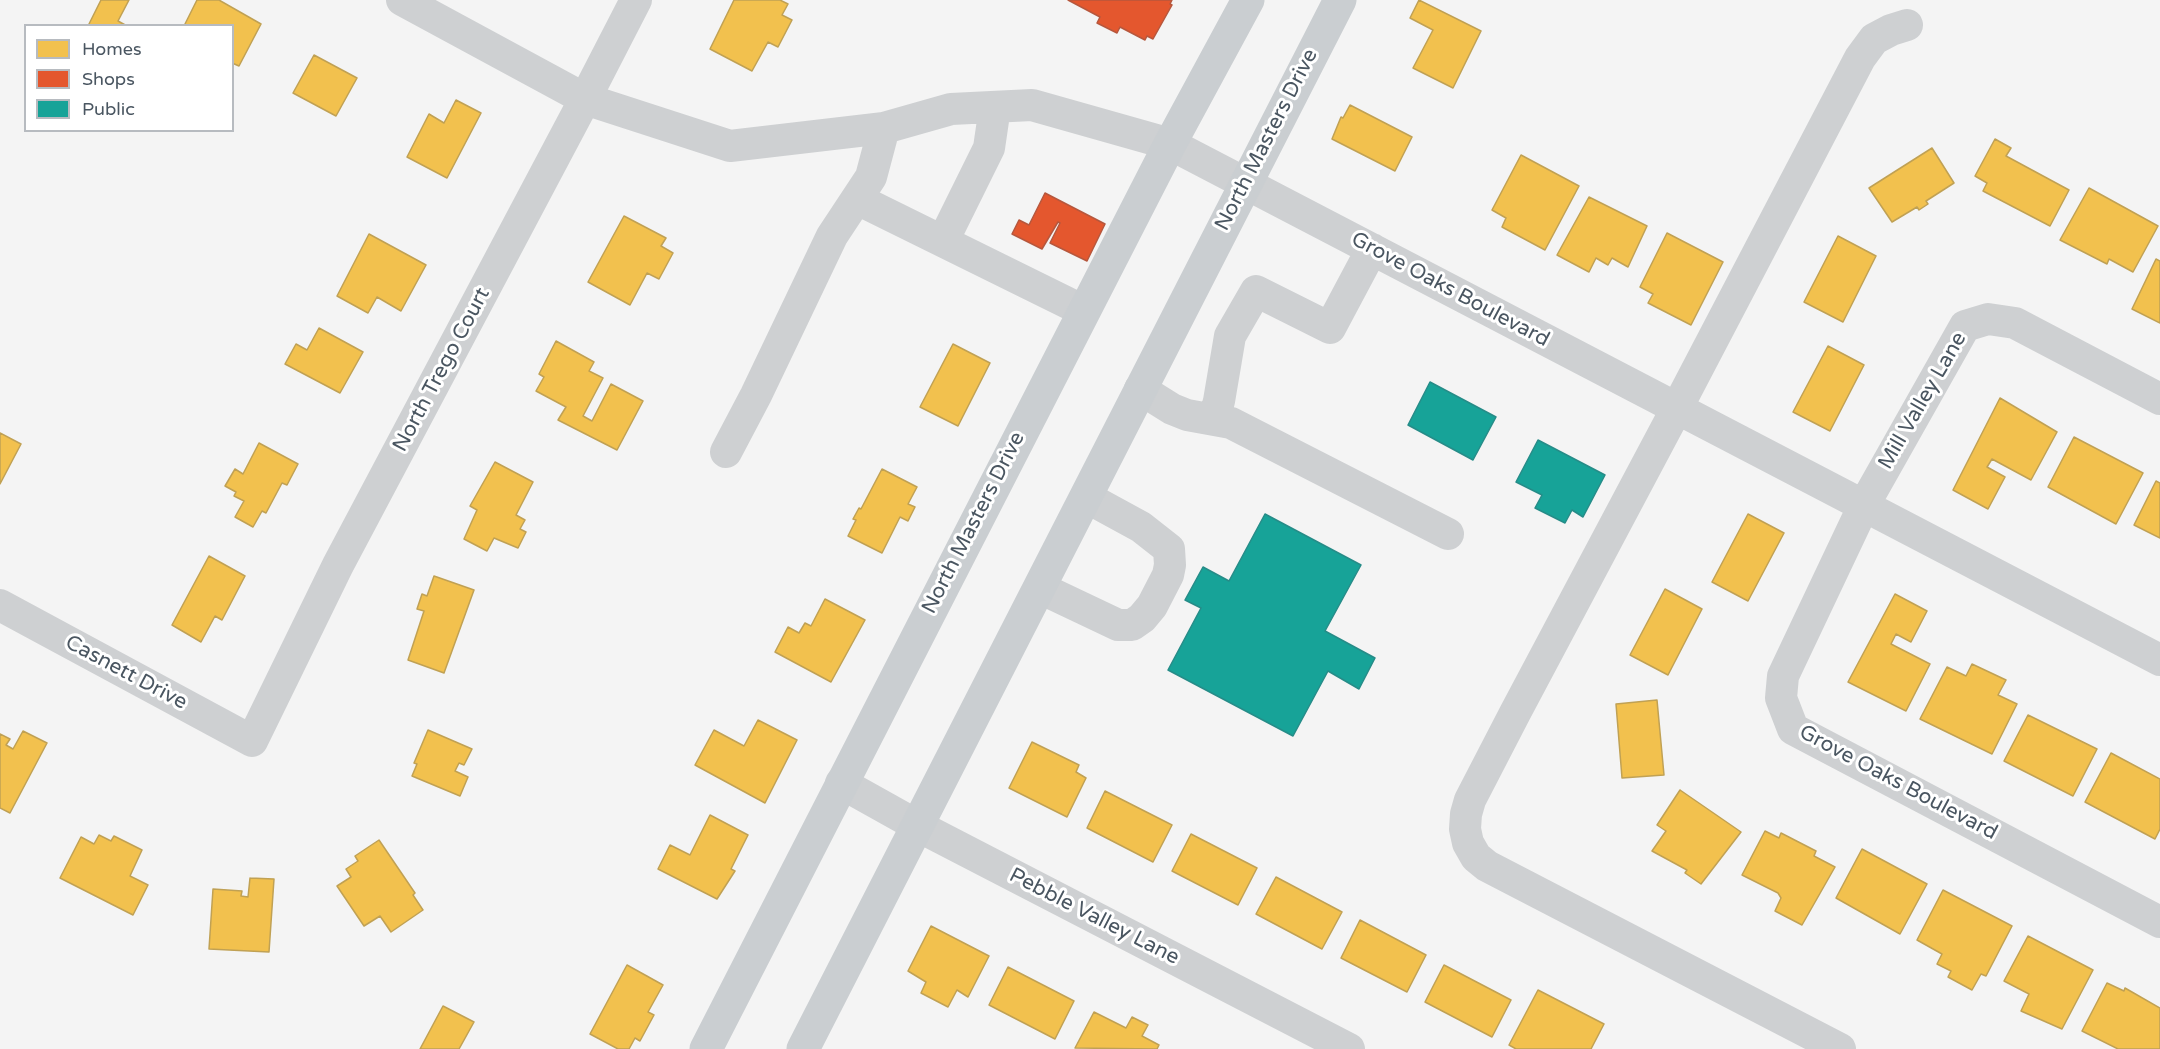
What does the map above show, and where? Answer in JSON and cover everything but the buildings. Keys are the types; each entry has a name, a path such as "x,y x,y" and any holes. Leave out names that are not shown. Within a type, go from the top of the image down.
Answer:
{"main road":[{"name":"North Masters Drive","path":"706,1049 1170,144 1248,0"},
{"name":"North Masters Drive","path":"808,1047 1140,389 1340,0"}],"street":[{"name":"Grove Oaks Boulevard","path":"402,0 585,99 730,146 884,128 951,109 1032,105 1170,144 1864,505 1783,676 1781,698 1793,729 2160,922"},
{"name":"North Trego Court","path":"252,741 338,565 636,0"},
{"path":"1840,1049 1486,866 1476,857 1468,843 1465,829 1466,813 1470,800 1860,57 1874,39 1891,30 1907,26"},
{"path":"943,241 989,148 995,107"},
{"path":"726,452 756,395 832,236 871,177 884,128"},
{"path":"857,199 1084,311"},
{"path":"1214,419 1230,336 1256,291 1330,328 1372,249"},
{"name":"Mill Valley Lane","path":"1864,505 1965,326 1988,320 2014,323 2160,399"},
{"path":"1140,389 1172,409 1187,415 1231,423 1448,534"},
{"path":"1040,588 1118,625 1132,625 1142,618 1152,606 1168,575 1169,549 1141,527 1086,497"},
{"path":"1864,505 2160,660"},
{"name":"Casnett Drive","path":"0,605 252,741"},
{"name":"Pebble Valley Lane","path":"841,783 918,826 1349,1049"}]}
